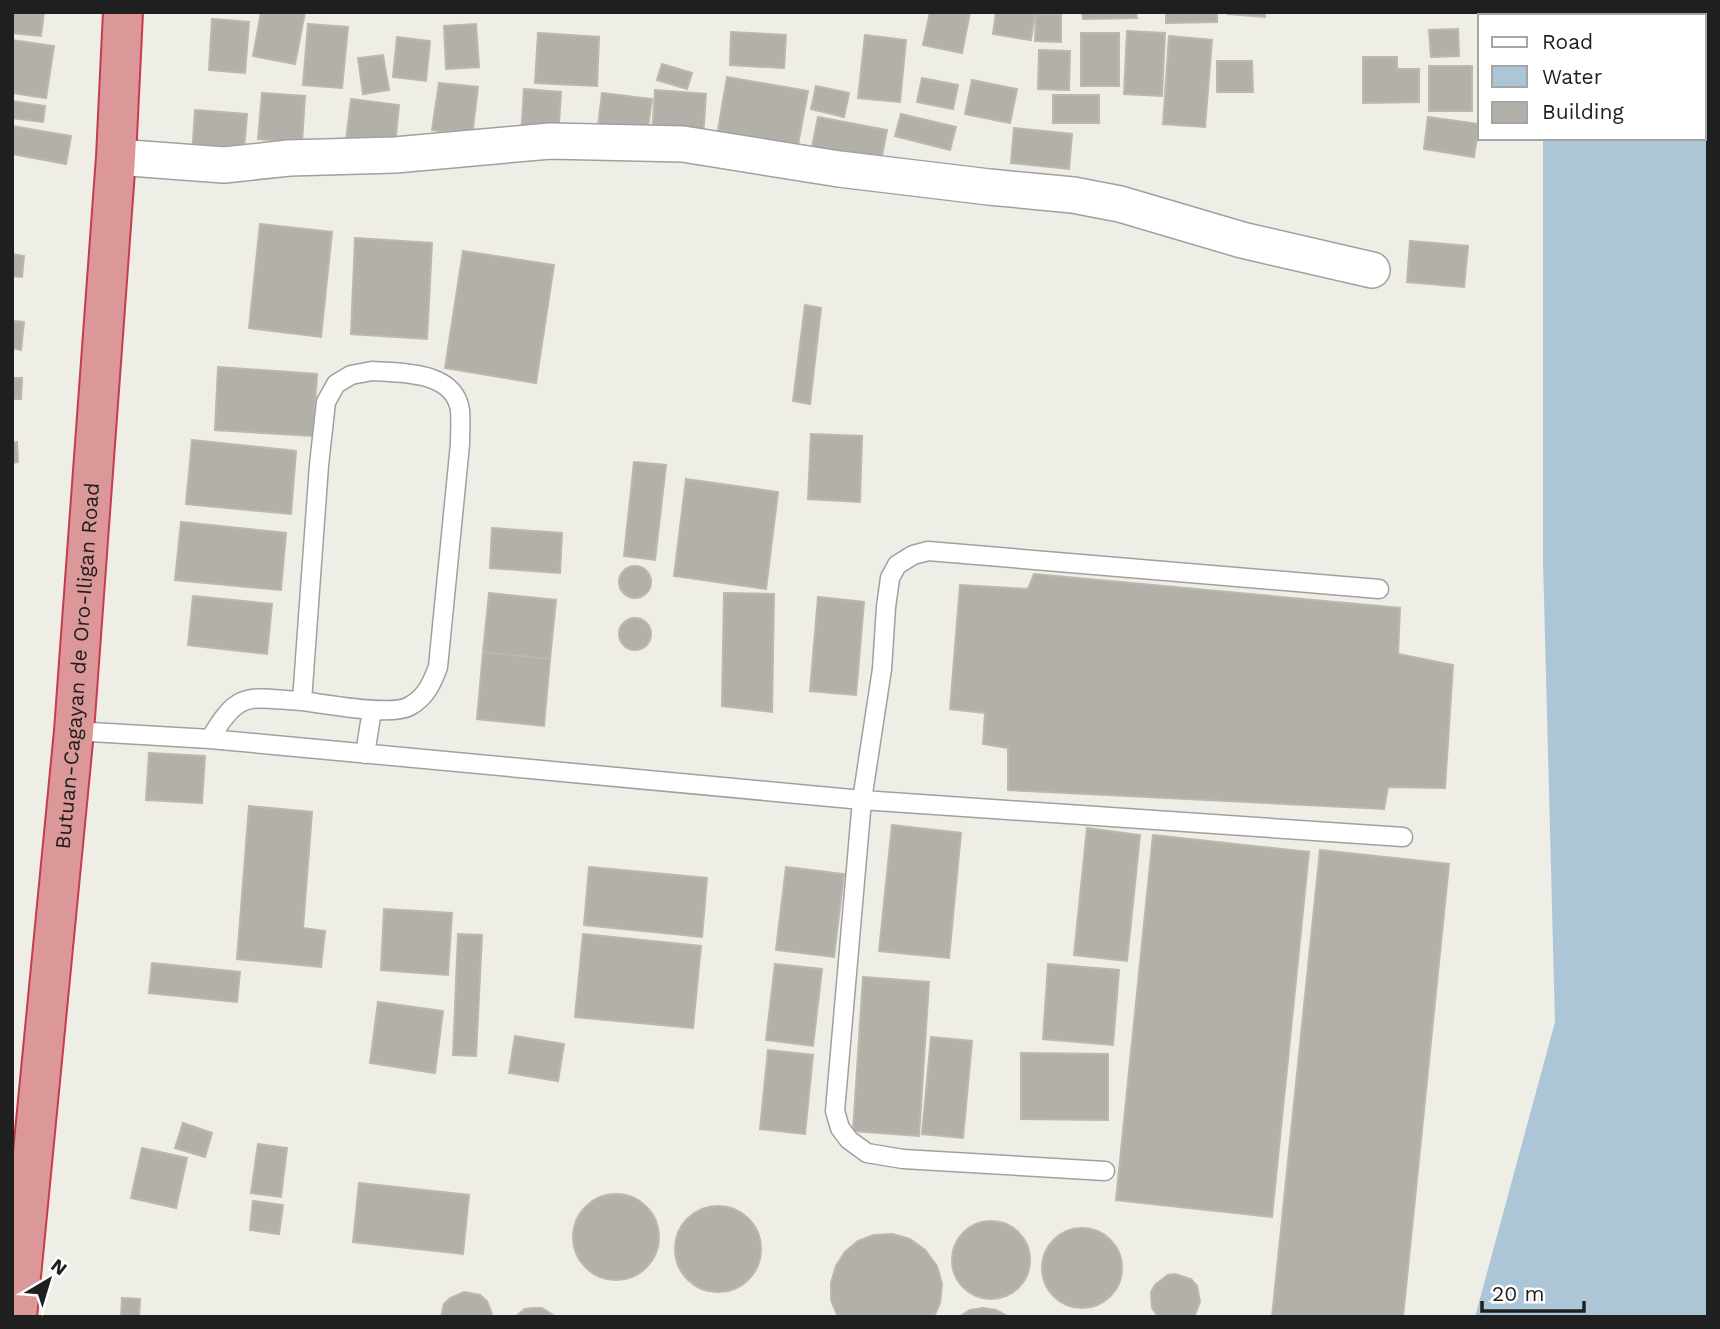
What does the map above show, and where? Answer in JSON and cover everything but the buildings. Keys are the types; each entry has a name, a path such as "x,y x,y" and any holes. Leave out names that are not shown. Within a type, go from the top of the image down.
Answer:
{"highway":[{"name":"Butuan-Cagayan de Oro-Iligan Road","path":"17,1317 27,1230 22,1159 74,732 116,157 123,12"}],"street":[{"path":"116,157 224,165 289,158 395,155 550,141 683,144 839,169 1073,195 1120,204 1242,240 1373,270"}],"lane":[{"path":"210,739 234,704 254,698 372,710 407,708 421,699 431,686 438,667 460,444 460,410 454,393 440,382 419,375 372,371 351,375 336,384 326,402 318,465 302,701"},
{"path":"1105,1171 904,1159 879,1155 867,1153 849,1140 840,1128 835,1111 862,800 882,669 890,578 897,565 912,555 928,551 1378,589"},
{"path":"365,754 372,710"},
{"path":"74,732 210,739 862,800 1403,837"}],"water":[{"path":"1708,12 1708,1317 1475,1317 1555,1022 1543,560 1543,140 1706,140 1706,14 1543,14"}]}
